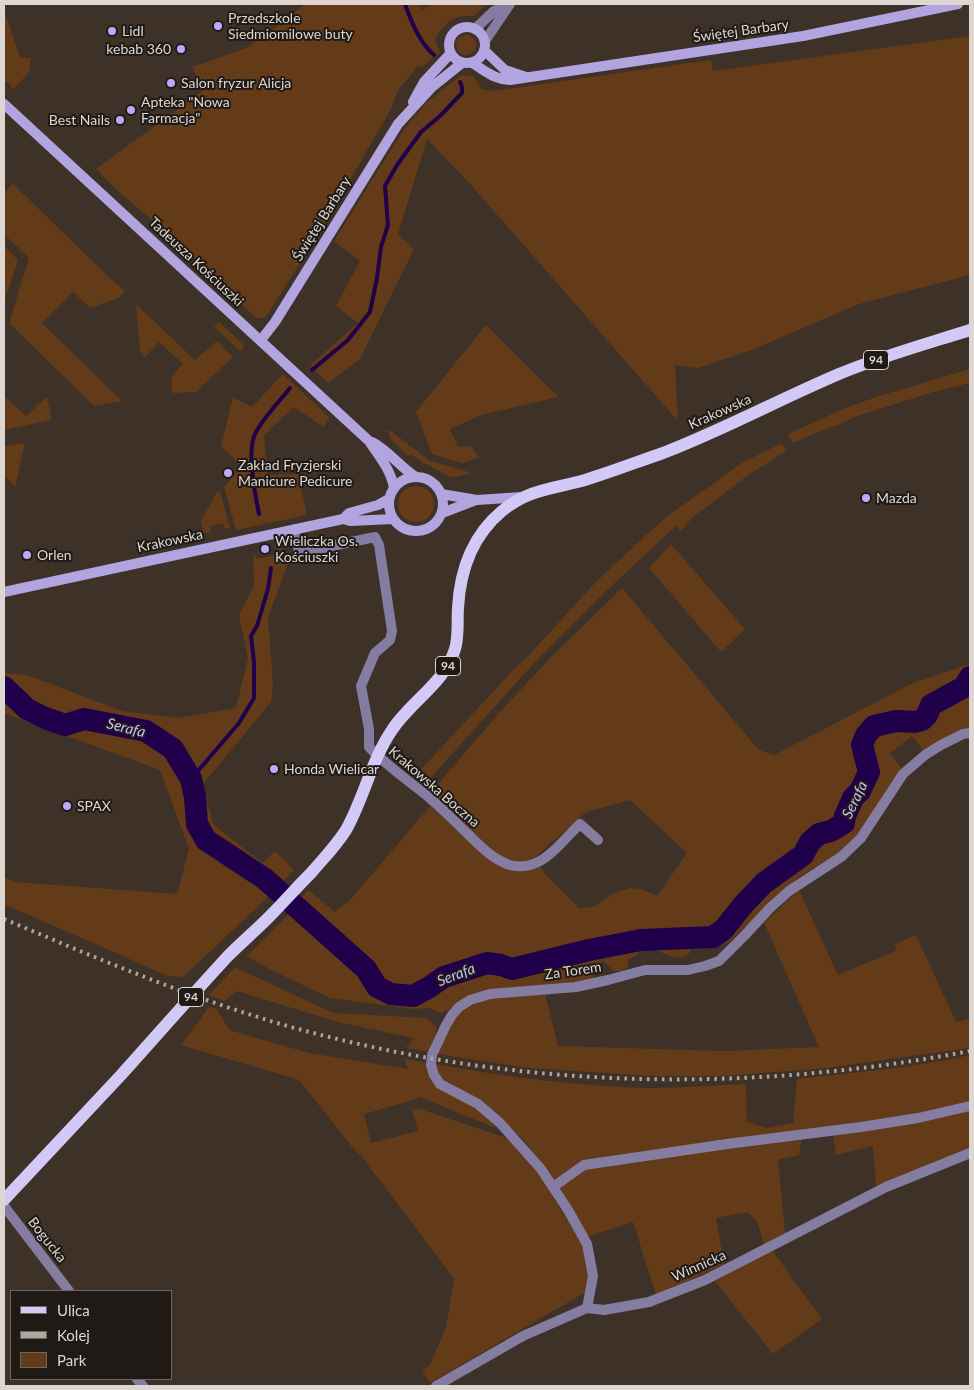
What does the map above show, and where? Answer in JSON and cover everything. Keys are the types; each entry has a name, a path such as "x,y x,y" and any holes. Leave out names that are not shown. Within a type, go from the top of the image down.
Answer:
{"main road":[{"name":"Krakowska","path":"522,497 543,490 580,482 625,467 673,449 842,373 970,330"},
{"name":"94","path":"4,1200 230,954 266,920 332,850 346,829 377,756 393,728 449,665 458,640 459,595 463,573 474,544 483,530 493,520 522,497"}],"street":[{"path":"509,4 503,16 490,31 484,46 480,58 467,63 454,59 450,54 448,44 452,34 460,28 475,28 482,35 484,46 506,70 527,78"},
{"path":"475,28 494,11 509,4"},
{"name":"Świętej Barbary","path":"261,340 275,322 398,124 432,87 467,63 499,80 527,78 803,36 958,4"},
{"name":"Świętej Barbary","path":"407,113 424,82 450,54"},
{"name":"Tadeusza Kościuszki","path":"4,104 369,441 393,481 392,494"},
{"name":"Tadeusza Kościuszki","path":"369,441 380,446 416,477"},
{"path":"411,477 421,477 437,487 441,494 442,513 431,526 421,530 411,530 406,529 394,519 390,509 392,494 401,481 411,477"},
{"name":"Krakowska","path":"343,519 349,513 378,505 392,494"},
{"name":"Krakowska","path":"441,494 476,500 522,497"},
{"name":"Krakowska","path":"442,513 476,500"},
{"name":"Krakowska","path":"4,592 343,519 350,521 394,519"},
{"name":"Krakowska Boczna","path":"295,529 299,553 375,538 379,545 392,631 390,640 375,653 361,686 369,729 369,747 377,756 426,795 486,851 508,865 532,865 541,860 552,852 580,824 598,840"},
{"name":"Za Torem","path":"586,1308 594,1276 587,1244 553,1187 541,1169 500,1123 478,1104 440,1084 434,1075 431,1065 432,1055 452,1014 470,1000 490,994 576,987 645,970 688,970 719,961 789,891 841,857 861,838 903,774 941,745 963,734 970,733"},
{"path":"553,1187 584,1165 861,1127 918,1118 970,1106"},
{"name":"Winnicka","path":"436,1386 523,1336 586,1308 604,1310 649,1302 705,1280 886,1188 970,1153"},
{"name":"Bogucka","path":"4,1206 67,1290"}],"green space":[{"path":"305,4 419,4 423,10 430,4 487,4 474,16 462,16 453,19 440,31 435,39 440,53 422,67 418,66 398,90 391,109 324,225 269,312 264,318 256,318 164,230 119,192 96,169 204,90 192,67 247,48"},
{"path":"4,9 20,57 31,58 29,72 13,90 9,83 4,82"},
{"path":"466,35 473,38 476,45 473,52 466,55 459,52 456,45 459,38"},
{"path":"970,36 970,275 859,304 752,350 698,368 675,365 678,421 471,185 427,139 398,234 414,249 360,359 328,383 310,365 358,323 336,306 360,261 334,241 407,126 426,103 460,76 474,77 481,89 493,91 711,60 713,71"},
{"path":"13,184 125,291 119,298 90,308 73,292 42,323 122,401 94,406 9,323 29,258 4,234 4,193"},
{"path":"4,246 18,260 4,303"},
{"path":"136,304 195,360 217,341 233,357 196,392 172,393 172,376 183,364 159,342 145,357 140,352"},
{"path":"219,322 245,346 240,351 214,327"},
{"path":"486,325 558,397 481,415 450,429 458,447 471,446 479,458 462,463 432,454 416,412"},
{"path":"970,369 970,383 933,392 851,418 793,443 788,434 843,409 876,397"},
{"path":"283,374 329,417 324,427 294,407 264,435 267,475 298,474 307,515 236,530 224,487 242,466 221,446 233,397 252,407"},
{"path":"4,396 26,416 47,397 52,420 4,430"},
{"path":"387,431 391,431 430,461 469,472 469,474 455,477 448,476 412,455 407,455 390,438 390,434"},
{"path":"25,443 15,486 4,475 4,446"},
{"path":"782,443 786,451 744,478 692,518 681,531 676,526 605,592 535,662 424,785 414,777 596,582 646,535 669,515 742,463"},
{"path":"416,486 423,487 429,491 433,497 433,511 429,517 423,521 416,522 409,521 403,517 399,511 398,504 399,497 403,491 409,487"},
{"path":"217,492 220,492 230,528 225,529 223,523 210,526 211,532 204,533 201,521"},
{"path":"671,544 745,629 721,652 649,568"},
{"path":"283,548 287,566 268,618 273,685 271,702 203,784 213,824 262,863 275,851 294,870 183,977 168,976 4,904 4,877 15,882 177,894 189,849 160,770 4,713 4,673 27,675 122,711 178,718 236,708 248,658 239,615 254,585 253,556 256,556 257,559 276,555 276,550"},
{"path":"622,588 759,750 774,755 913,683 970,664 970,730 925,753 912,736 890,753 903,770 858,836 835,856 802,875 773,898 756,917 729,942 723,945 700,942 687,955 681,957 672,956 647,947 628,959 628,967 621,971 614,971 603,961 596,964 593,979 490,991 441,1013 429,1008 413,1009 330,998 271,970 247,956 285,918 308,890 335,912 351,899 430,806 494,862 508,869 524,871 540,866 546,875 579,908 593,907 616,892 631,888 644,890 657,896 687,853 630,800 586,812 534,858 523,863 507,861 481,840 432,791 500,712 553,655"},
{"path":"799,890 838,975 897,950 895,944 916,935 956,1022 970,1019 970,1048 827,1068 723,1076 653,1076 528,1068 437,1054 454,1019 465,1008 480,1000 545,994 558,1046 725,1051 819,1047 764,923"},
{"path":"235,967 333,1013 426,1018 437,1027 430,1052 406,1048 414,1038 337,1022 237,991 225,1001 209,995"},
{"path":"209,1007 217,1009 229,1030 309,1053 408,1069 404,1059 429,1063 429,1069 478,1108 498,1129 420,1097 364,1114 371,1143 418,1131 412,1109 420,1109 507,1138 537,1171 584,1247 589,1275 584,1293 430,1383 422,1370 430,1365 446,1327 454,1279 362,1157 299,1080 181,1045"},
{"path":"970,1055 970,1148 876,1187 873,1146 836,1155 832,1129 802,1137 799,1155 778,1160 785,1233 764,1244 757,1221 747,1212 716,1218 724,1264 656,1295 633,1222 587,1237 562,1192 523,1139 481,1101 456,1089 438,1077 435,1064 515,1077 596,1085 674,1088 746,1084 747,1122 767,1128 793,1123 797,1079 906,1066"},
{"path":"772,1250 822,1319 773,1354 715,1281"}],"waterway":[{"path":"405,4 420,38 434,55"},
{"path":"312,370 348,340 370,312 381,247 388,225 385,186 397,165 421,132 440,116 462,93 460,82"},
{"path":"259,514 252,472 253,440 264,420 290,388"},
{"path":"191,779 239,723 254,698 254,662 251,636 257,626 268,589 271,568"},
{"name":"Serafa","path":"4,687 27,709 45,718 65,725 84,719 146,731 173,749 191,779 195,797 197,824 206,840 265,879 366,969 377,987 391,994 413,996 444,977 487,963 512,969 589,950 641,940 713,937 724,929 764,883 803,855 810,842 819,834 831,831 844,823 853,798 860,791 869,772 862,745 866,735 874,726 896,721 915,722 922,720 927,715 931,705 964,687 970,677"}],"railway":[{"path":"4,919 142,976 248,1014 369,1046 454,1062 540,1073 626,1078 711,1079 797,1074 884,1065 970,1051"}],"place":[{"name":"Przedszkole Siedmiomilowe buty","path":"218,26"},
{"name":"Lidl","path":"112,31"},
{"name":"kebab 360","path":"181,49"},
{"name":"Salon fryzur Alicja","path":"171,83"},
{"name":"Apteka \"Nowa Farmacja\"","path":"131,110"},
{"name":"Best Nails","path":"120,120"},
{"name":"Zakład Fryzjerski Manicure Pedicure","path":"228,473"},
{"name":"Mazda","path":"866,498"},
{"name":"Wieliczka Os. Kościuszki","path":"265,549"},
{"name":"Orlen","path":"27,555"},
{"name":"Honda Wielicar","path":"274,769"},
{"name":"SPAX","path":"67,806"}]}
